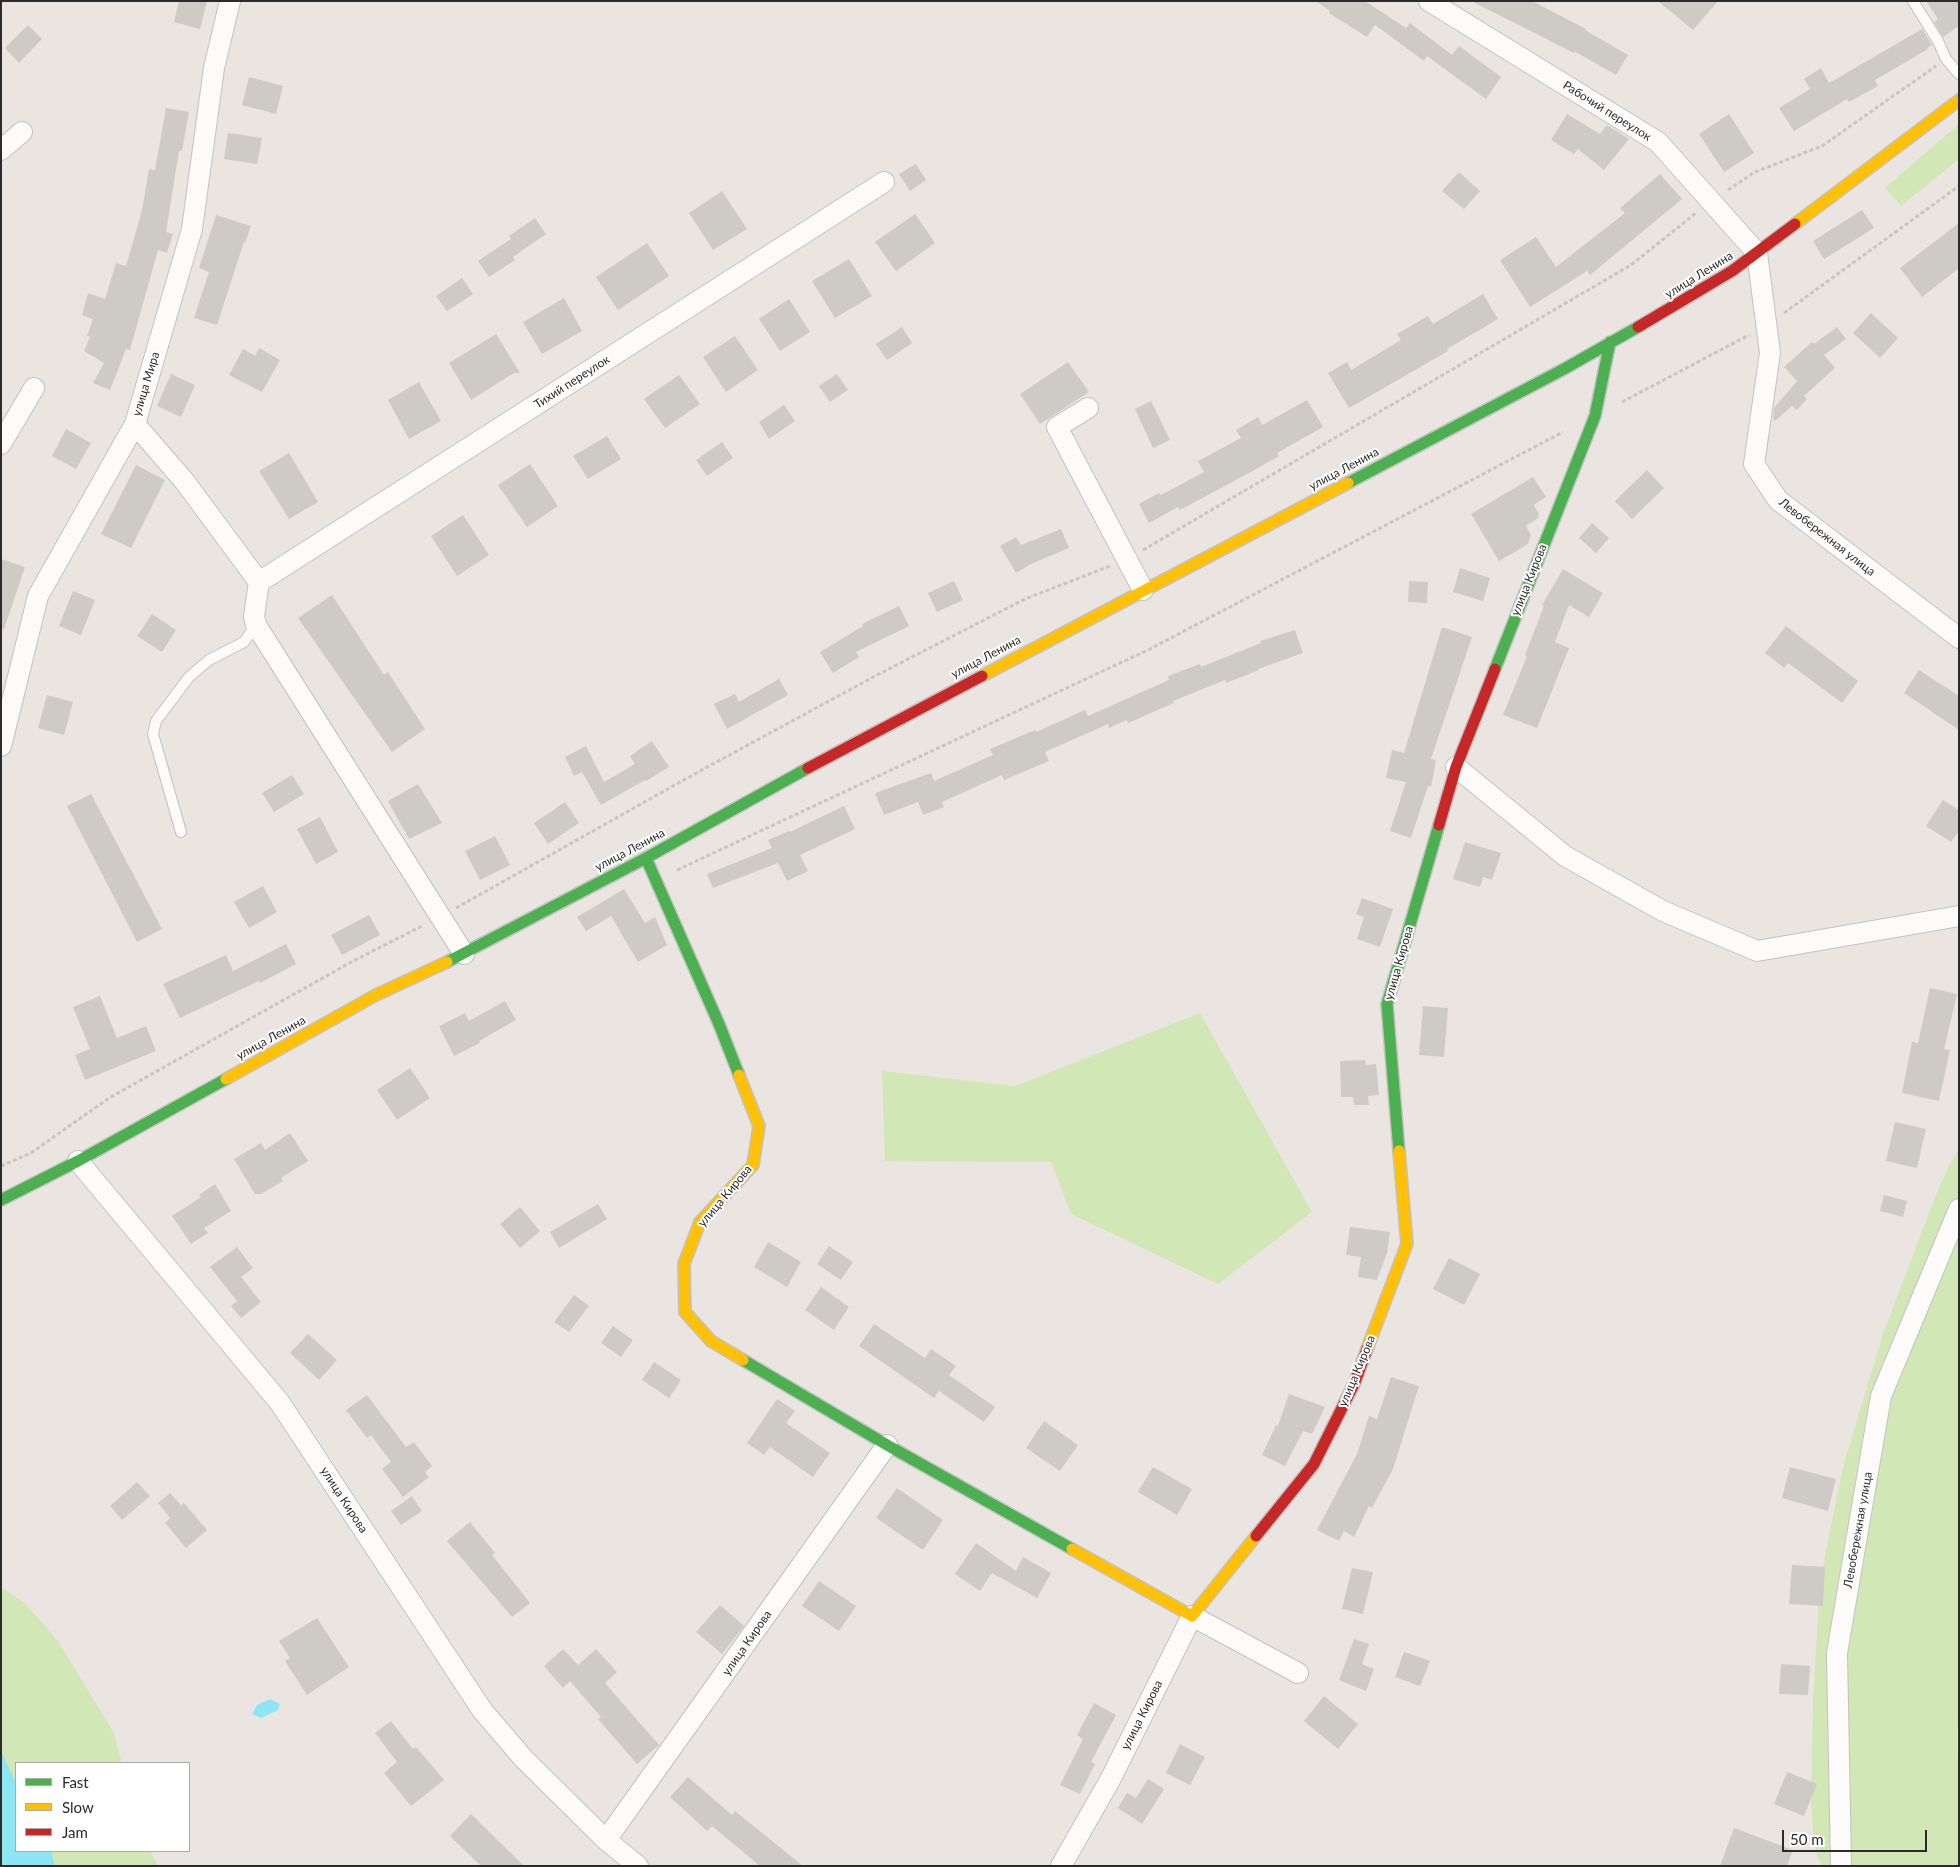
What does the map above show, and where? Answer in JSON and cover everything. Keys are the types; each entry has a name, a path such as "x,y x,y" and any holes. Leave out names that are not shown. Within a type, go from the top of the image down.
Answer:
{"street":[{"name":"улица Мира","path":"1,746 38,596 134,424 192,229 214,68 230,1"},
{"name":"Рабочий переулок","path":"1429,1 1658,142 1757,253"},
{"name":"улица Ленина","path":"1,1200 78,1161 376,996 464,954 646,858 833,754 1564,369 1678,304 1757,253 1959,100"},
{"path":"1,150 22,132"},
{"name":"Тихий переулок","path":"259,582 884,182"},
{"name":"Левобережная улица","path":"1757,253 1770,353 1754,464 1778,500 1959,638"},
{"name":"улица Кирова","path":"1061,1866 1110,1780 1192,1616 1314,1464 1355,1382 1407,1244 1387,1004 1456,766 1595,416 1610,342"},
{"path":"1,444 34,388"},
{"path":"1088,408 1057,427 1143,590"},
{"path":"134,424 185,482 259,582 254,607 256,625 464,954"},
{"path":"1456,766 1565,856 1663,911 1757,951 1959,916"},
{"name":"улица Кирова","path":"646,858 719,1024 759,1126 753,1165 700,1222 684,1264 685,1312 711,1341 887,1445 1192,1616 1298,1673"},
{"name":"улица Кирова","path":"78,1161 280,1403 482,1710 524,1758 606,1840 638,1866"},
{"name":"Левобережная улица","path":"1840,1866 1837,1653 1881,1396 1959,1209"},
{"name":"улица Кирова","path":"606,1840 887,1445"}],"lane":[{"path":"1913,1 1938,41 1946,59 1959,74"},
{"path":"181,832 153,734 156,721 189,677 209,660 244,642 256,625"}],"path":[{"path":"1,1166 31,1153 109,1098 353,961 440,917 698,772 877,675 1025,599 1126,559 1631,265 1711,202 1755,172 1822,146 1946,59"},
{"path":"656,880 1148,650 1766,326 1959,186"}],"green space":[{"path":"1959,124 1959,159 1901,206 1885,188"},
{"path":"1200,1013 1312,1212 1218,1284 1071,1214 1051,1162 885,1161 882,1071 1015,1086"},
{"path":"1959,1149 1959,1673 1957,1748 1959,1776 1959,1864 1958,1866 1822,1866 1817,1856 1811,1803 1813,1700 1820,1584 1827,1545 1844,1463 1884,1331 1938,1190 1949,1165"},
{"path":"1,1587 26,1604 58,1641 114,1733 122,1762 15,1762 15,1852 151,1852 158,1866 1,1866"}],"water":[{"path":"270,1699 280,1704 278,1710 261,1718 252,1714 257,1705"},
{"path":"1,1751 15,1781 15,1852 51,1852 55,1866 1,1866"}],"building":[{"path":"179,1 207,1 200,29 174,22"},
{"path":"1316,1 1365,1 1406,28 1410,23 1452,55 1459,46 1501,77 1486,99 1427,56 1424,61 1375,25 1367,37 1329,13 1330,11"},
{"path":"1471,1 1532,1 1586,29 1628,55 1616,75 1574,51 1574,53"},
{"path":"1658,1 1718,1 1693,30"},
{"path":"1926,1 1959,1 1959,26 1943,37 1934,22 1938,19"},
{"path":"28,25 42,39 19,63 5,48"},
{"path":"1922,29 1932,45 1928,49 1875,80 1878,86 1849,102 1847,99 1794,131 1779,108 1810,89 1804,79 1821,68 1829,83"},
{"path":"249,77 283,86 276,114 242,105"},
{"path":"166,108 189,112 182,151 179,151 166,232 173,234 167,253 158,250 130,350 126,349 110,390 93,383 104,363 84,351 90,337 87,336 93,319 82,315 88,293 105,299 116,263 126,266 142,210 149,169 155,170"},
{"path":"1567,114 1600,134 1607,125 1629,139 1604,170 1578,149 1574,154 1551,140"},
{"path":"1729,114 1754,153 1724,172 1699,134"},
{"path":"228,133 262,138 257,164 224,159"},
{"path":"916,164 926,180 910,191 899,174"},
{"path":"1459,172 1480,191 1464,209 1442,191"},
{"path":"1660,174 1682,199 1590,275 1587,271 1530,307 1500,260 1536,237 1556,267 1625,213 1620,208"},
{"path":"722,191 747,229 713,250 689,213"},
{"path":"1862,210 1874,228 1824,259 1813,241"},
{"path":"915,214 935,243 896,271 875,242"},
{"path":"216,215 251,226 217,325 194,318 209,272 199,268"},
{"path":"535,218 546,234 513,257 515,260 489,277 478,261 511,239 509,236"},
{"path":"1959,223 1959,268 1922,297 1900,268"},
{"path":"647,243 669,276 618,310 596,277"},
{"path":"849,259 872,296 835,318 812,281"},
{"path":"462,278 473,294 447,311 436,296"},
{"path":"1483,294 1498,319 1447,349 1448,351 1349,408 1328,373 1347,362 1351,370 1401,340 1397,334 1428,316 1433,324"},
{"path":"564,298 582,331 542,354 523,322"},
{"path":"789,299 810,332 780,351 759,319"},
{"path":"1871,313 1898,338 1880,358 1853,333"},
{"path":"902,327 912,343 887,360 876,344"},
{"path":"1837,327 1846,339 1824,355 1835,368 1804,396 1807,399 1797,410 1792,406 1775,421 1773,418 1774,408 1797,381 1784,367 1812,342 1814,344"},
{"path":"496,334 520,373 514,373 471,400 449,363"},
{"path":"735,336 758,370 726,392 703,357"},
{"path":"259,348 280,360 262,392 229,375 243,349 255,356"},
{"path":"1068,362 1089,392 1040,424 1020,394"},
{"path":"171,374 195,385 181,417 157,406"},
{"path":"837,374 848,390 830,402 819,386"},
{"path":"679,375 700,404 665,428 644,399"},
{"path":"419,382 441,421 409,439 388,400"},
{"path":"1307,400 1323,427 1277,453 1279,456 1258,468 1180,510 1178,507 1149,523 1139,504 1159,493 1161,495 1204,472 1198,461 1241,438 1236,430 1258,417 1262,425"},
{"path":"1151,401 1170,440 1153,448 1135,409"},
{"path":"784,405 795,421 769,439 759,422"},
{"path":"66,429 91,443 76,469 52,456"},
{"path":"607,436 621,459 588,479 573,456"},
{"path":"722,442 733,458 707,476 696,460"},
{"path":"289,453 318,502 289,519 259,471"},
{"path":"530,464 558,506 527,527 498,485"},
{"path":"136,465 165,480 131,548 101,534"},
{"path":"1647,470 1664,488 1632,519 1615,501"},
{"path":"1533,477 1546,497 1534,505 1539,514 1538,518 1526,526 1531,535 1528,544 1499,561 1471,514"},
{"path":"463,515 489,555 457,576 431,536"},
{"path":"1592,523 1609,538 1596,553 1579,538"},
{"path":"1061,529 1069,548 1031,564 1016,573 1000,546 1016,537 1021,545"},
{"path":"1,559 25,567 4,629 1,629"},
{"path":"1460,568 1490,578 1483,601 1453,592"},
{"path":"1563,569 1603,593 1589,617 1569,605 1555,642 1569,648 1537,728 1503,715 1527,656 1525,655 1544,606 1542,605"},
{"path":"954,581 963,600 937,612 928,593"},
{"path":"1409,581 1428,582 1427,603 1408,602"},
{"path":"73,591 95,600 81,635 59,626"},
{"path":"332,595 384,675 388,672 425,729 392,752 298,618"},
{"path":"899,606 909,626 856,652 859,657 833,673 820,652 863,626 862,624"},
{"path":"152,614 176,630 162,652 137,636"},
{"path":"1786,626 1858,681 1842,703 1788,663 1784,668 1765,653"},
{"path":"1442,627 1472,637 1431,759 1436,760 1431,787 1428,786 1411,838 1390,831 1406,782 1386,778 1392,750 1404,753"},
{"path":"1295,630 1303,653 1226,683 1225,680 1173,701 1174,703 1128,723 1127,720 1109,728 1108,724 1045,752 1049,761 1004,780 1002,775 942,802 944,807 923,815 918,802 884,815 875,793 931,773 934,781 993,755 990,749 1035,730 1036,732 1085,710 1088,716 1169,680 1168,676 1200,664 1201,667 1261,643 1260,641"},
{"path":"1919,670 1959,696 1959,730 1904,693"},
{"path":"779,679 788,695 727,729 714,704 735,694 739,702"},
{"path":"47,695 73,702 64,735 38,728"},
{"path":"652,741 669,767 601,805 582,772 574,776 565,757 586,746 604,782 635,764 630,756"},
{"path":"292,775 304,794 274,812 262,793"},
{"path":"418,784 442,823 409,839 388,801"},
{"path":"91,794 162,929 137,942 67,806"},
{"path":"1943,800 1959,810 1959,831 1951,842 1926,826"},
{"path":"565,802 579,823 548,844 534,823"},
{"path":"844,806 855,829 800,855 808,871 787,881 778,863 713,888 707,874 772,848 768,840 790,832"},
{"path":"320,817 338,852 316,864 297,829"},
{"path":"495,836 510,865 480,880 465,851"},
{"path":"1465,842 1501,853 1492,880 1483,877 1480,887 1453,879"},
{"path":"263,886 277,912 249,928 234,902"},
{"path":"624,889 645,923 655,917 667,945 638,962 611,916 586,931 577,917"},
{"path":"1362,898 1393,909 1380,947 1357,939 1364,917 1356,914"},
{"path":"369,915 380,935 342,955 331,935"},
{"path":"286,944 296,964 260,983 259,981 180,1018 163,984 226,955 233,971"},
{"path":"1930,988 1957,994 1944,1049 1950,1050 1939,1101 1902,1093 1912,1042 1918,1043"},
{"path":"100,996 117,1038 146,1026 156,1051 85,1080 75,1055 90,1049 73,1007"},
{"path":"505,1001 516,1020 479,1041 480,1043 454,1056 439,1026 465,1013 469,1021"},
{"path":"1423,1006 1448,1008 1444,1057 1419,1055"},
{"path":"1365,1060 1366,1065 1376,1064 1379,1095 1368,1096 1369,1105 1354,1105 1353,1097 1341,1097 1340,1061"},
{"path":"410,1068 430,1098 397,1120 377,1090"},
{"path":"1895,1122 1926,1129 1917,1168 1886,1161"},
{"path":"290,1133 308,1161 281,1178 283,1181 261,1194 255,1194 234,1159 261,1143 265,1150"},
{"path":"215,1184 231,1211 204,1228 208,1233 191,1244 172,1216 201,1197 199,1195"},
{"path":"1884,1195 1907,1201 1903,1217 1880,1211"},
{"path":"598,1204 607,1219 559,1248 550,1232"},
{"path":"520,1207 540,1231 520,1248 500,1224"},
{"path":"1350,1227 1390,1232 1387,1253 1377,1280 1358,1277 1361,1257 1346,1255"},
{"path":"768,1242 801,1262 787,1287 754,1267"},
{"path":"829,1246 853,1262 841,1280 817,1264"},
{"path":"237,1247 253,1268 241,1277 261,1302 241,1318 231,1306 237,1301 210,1267"},
{"path":"1449,1258 1480,1274 1464,1305 1433,1289"},
{"path":"821,1287 849,1307 834,1330 805,1310"},
{"path":"574,1295 589,1306 569,1332 554,1322"},
{"path":"874,1324 925,1358 931,1349 956,1366 949,1375 995,1407 984,1422 939,1391 934,1398 859,1346"},
{"path":"613,1326 633,1340 621,1357 601,1343"},
{"path":"308,1334 337,1360 319,1380 290,1353"},
{"path":"654,1362 681,1380 669,1398 642,1380"},
{"path":"1391,1377 1419,1386 1393,1469 1372,1508 1369,1506 1354,1537 1344,1531 1339,1541 1317,1530 1357,1454 1369,1416 1377,1419"},
{"path":"1289,1394 1325,1407 1312,1434 1303,1431 1285,1466 1262,1455 1276,1425 1278,1426"},
{"path":"367,1395 406,1447 414,1442 432,1466 425,1472 429,1477 403,1497 382,1469 391,1462 371,1435 367,1438 346,1410"},
{"path":"777,1399 795,1411 786,1423 830,1453 813,1477 770,1447 764,1455 747,1443"},
{"path":"1044,1421 1078,1445 1060,1471 1026,1448"},
{"path":"1153,1467 1192,1489 1177,1515 1138,1492"},
{"path":"1790,1467 1836,1479 1828,1511 1782,1498"},
{"path":"137,1482 150,1496 122,1520 110,1506"},
{"path":"897,1488 943,1520 923,1550 876,1518"},
{"path":"170,1493 181,1505 184,1503 207,1530 186,1548 165,1523 170,1518 158,1503"},
{"path":"412,1496 422,1511 401,1525 391,1511"},
{"path":"470,1522 495,1553 492,1555 530,1603 512,1617 447,1541"},
{"path":"976,1543 1016,1571 1023,1557 1051,1573 1037,1598 992,1573 980,1591 955,1574"},
{"path":"1792,1565 1825,1567 1823,1606 1789,1604"},
{"path":"1352,1568 1373,1572 1363,1614 1342,1609"},
{"path":"819,1581 856,1606 839,1631 802,1606"},
{"path":"720,1605 744,1626 722,1654 696,1632"},
{"path":"317,1618 349,1667 307,1695 285,1661 290,1658 279,1641"},
{"path":"1354,1639 1369,1644 1362,1664 1374,1669 1366,1691 1339,1680"},
{"path":"563,1649 578,1665 596,1649 617,1672 605,1683 659,1745 637,1764 598,1719 601,1717 570,1681 563,1688 544,1666"},
{"path":"1404,1652 1430,1661 1420,1686 1395,1677"},
{"path":"1781,1664 1810,1666 1808,1695 1779,1694"},
{"path":"1324,1696 1358,1724 1338,1749 1304,1721"},
{"path":"1094,1703 1116,1715 1091,1762 1095,1764 1080,1794 1060,1785 1083,1739 1077,1735"},
{"path":"391,1721 413,1749 416,1747 444,1780 411,1806 384,1773 397,1762 375,1733"},
{"path":"1180,1744 1205,1757 1190,1785 1166,1773"},
{"path":"1787,1772 1817,1784 1804,1816 1774,1804"},
{"path":"688,1777 732,1815 735,1811 803,1866 760,1866 712,1826 707,1831 670,1797"},
{"path":"1148,1779 1164,1789 1142,1824 1118,1808 1127,1793 1136,1798"},
{"path":"471,1814 524,1866 481,1866 450,1836"},
{"path":"1734,1828 1793,1850 1787,1866 1720,1866"}],"traffic: fast":[{"path":"1348,483 1564,369 1638,327"},
{"path":"1495,669 1595,416 1610,342"},
{"path":"447,962 646,858 808,768"},
{"path":"1399,1151 1387,1004 1439,825"},
{"path":"646,858 719,1024 739,1075"},
{"path":"1,1200 78,1161 226,1079"},
{"path":"743,1360 887,1445 1072,1549"}],"traffic: slow":[{"path":"1795,224 1959,100"},
{"path":"982,676 1348,483"},
{"path":"226,1079 376,995 447,962"},
{"path":"739,1075 759,1126 753,1165 700,1222 684,1264 685,1312 711,1341 743,1360"},
{"path":"1367,1349 1407,1244 1399,1151"},
{"path":"1072,1549 1192,1616 1256,1536"}],"traffic: jam":[{"path":"1638,327 1732,271 1795,224"},
{"path":"1439,825 1456,767 1495,669"},
{"path":"808,768 982,676"},
{"path":"1256,1536 1314,1464 1355,1382 1367,1349"}]}
